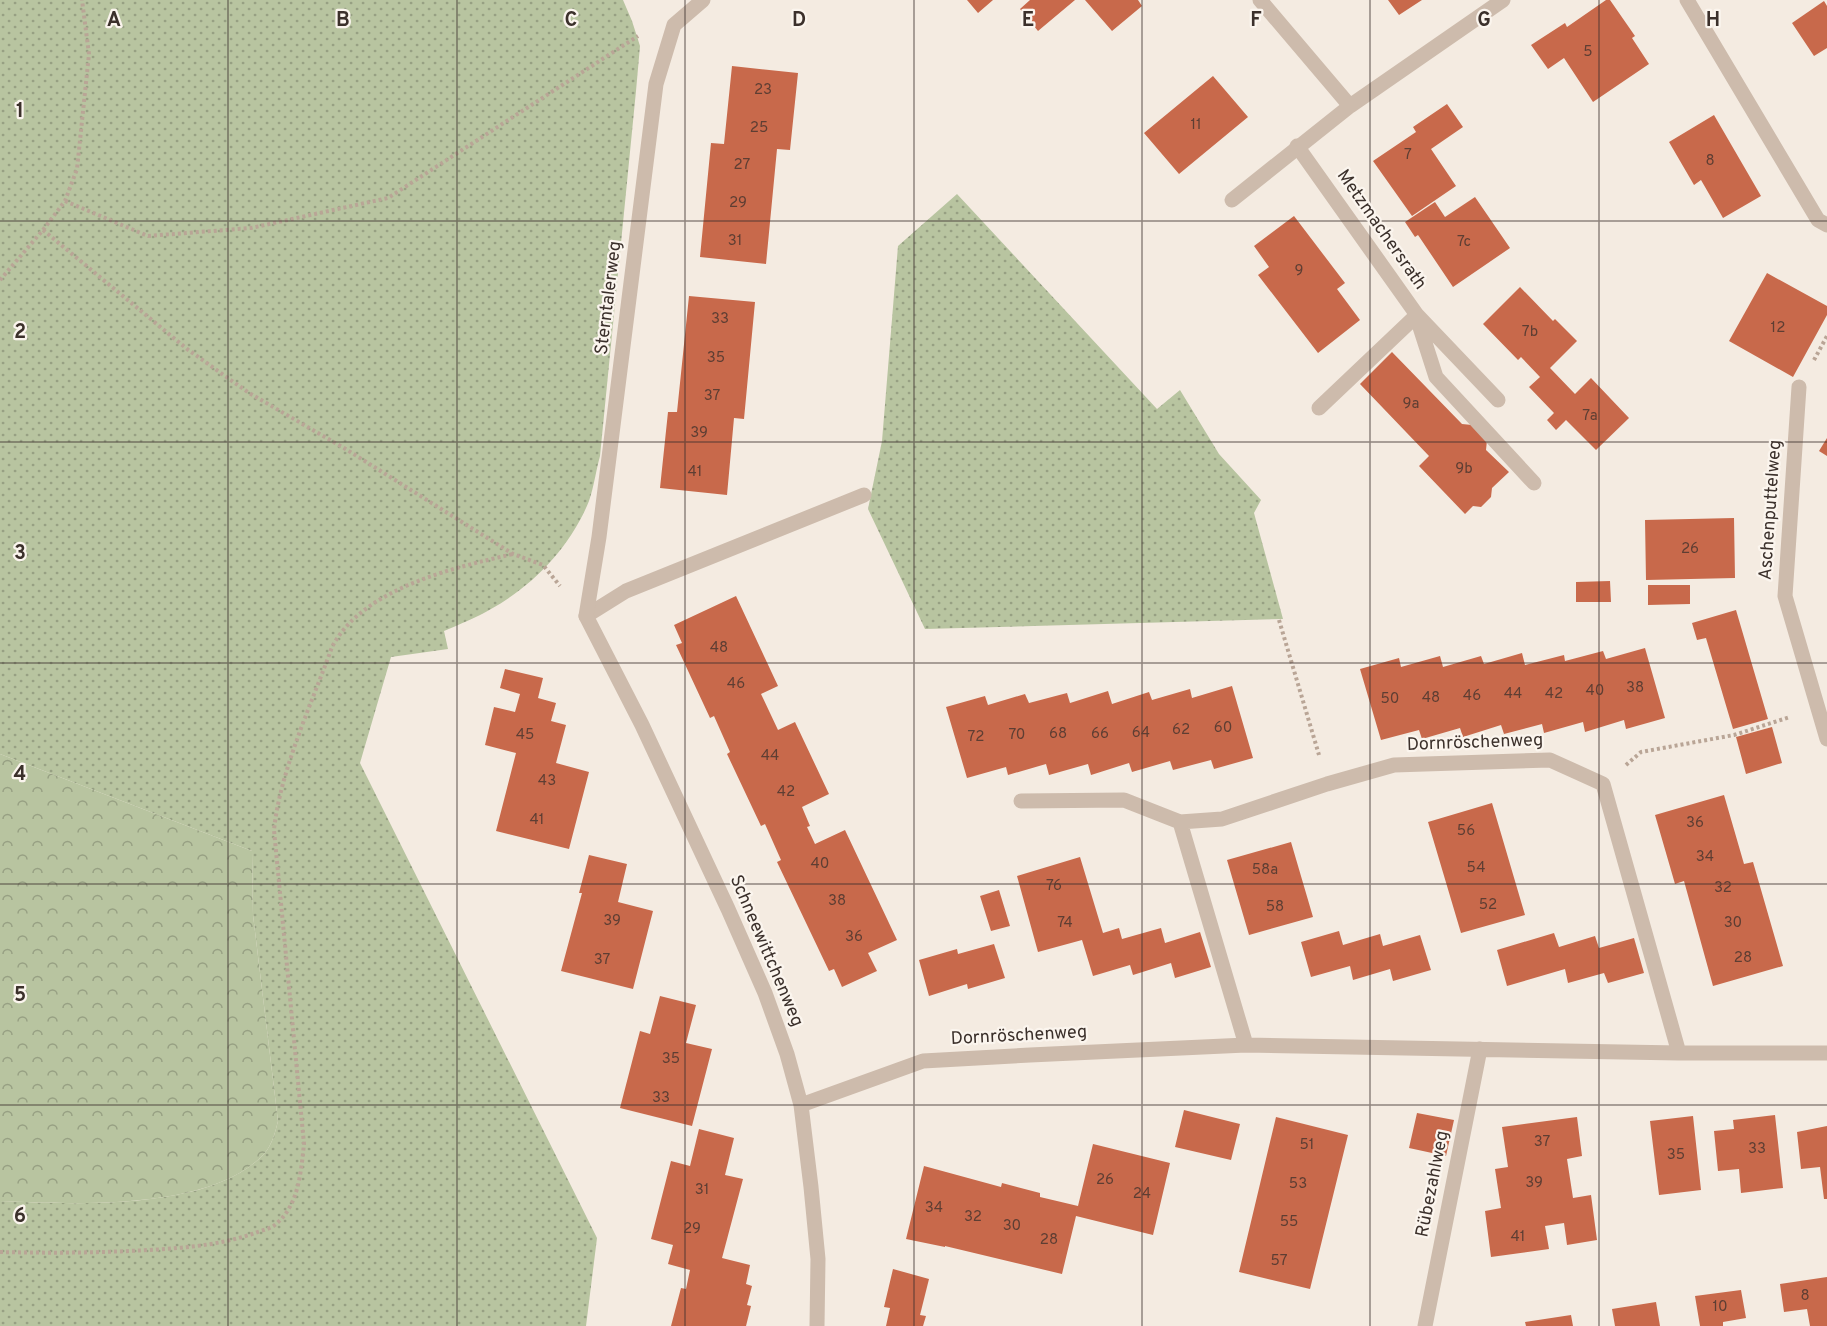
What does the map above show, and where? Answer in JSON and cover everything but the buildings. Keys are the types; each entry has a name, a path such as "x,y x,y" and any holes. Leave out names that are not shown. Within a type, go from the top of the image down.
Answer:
{"street":[{"path":"674,25 703,0"},
{"path":"1260,0 1350,106"},
{"path":"1232,200 1350,106 1503,0"},
{"path":"1687,0 1818,220 1827,225"},
{"name":"Sterntalerweg","path":"585,616 599,537 656,84 674,25"},
{"name":"Metzmachersrath","path":"1297,146 1417,315 1319,408"},
{"path":"1417,315 1498,400"},
{"path":"1417,315 1436,377 1534,483"},
{"name":"Aschenputtelweg","path":"1799,387 1785,596 1827,739"},
{"path":"585,616 626,591 864,495"},
{"name":"Schneewittchenweg","path":"585,616 642,725 733,919 769,1003 787,1054 801,1105 818,1259 817,1326"},
{"name":"Dornröschenweg","path":"1021,801 1124,800 1180,822 1222,819 1327,784 1395,765 1550,760 1603,784"},
{"path":"1603,784 1678,1053"},
{"path":"1180,822 1246,1045"},
{"name":"Dornröschenweg","path":"801,1105 923,1061 1246,1045 1678,1053 1827,1053"},
{"name":"Rübezahlweg","path":"1425,1326 1480,1049"}],"path":[{"path":"0,280 43,230 64,201 77,169 89,54 82,0"},
{"path":"64,201 148,236 251,228 388,198 638,36 674,25"},
{"path":"43,230 187,349 249,393 344,448 513,554 543,565 585,616"},
{"path":"0,1252 110,1252 164,1250 204,1245 274,1226 285,1216 293,1203 298,1186 304,1144 274,830 286,773 332,647 349,622 401,589 432,576 513,554"},
{"path":"1279,621 1327,784"},
{"path":"1603,784 1641,752 1734,735 1819,708"}],"green space":[{"path":"0,0 623,0 640,46 600,456 589,501 572,534 536,577 507,600 444,631 448,649 391,657 360,763 597,1238 586,1326 0,1326 0,1201 101,1203 176,1195 210,1186 240,1173 264,1154 271,1143 278,1121 253,915 252,851 0,754"},
{"path":"957,194 1157,409 1180,390 1219,454 1261,500 1254,513 1283,619 925,629 868,509 882,441 898,246"},
{"path":"0,754 252,851 253,915 278,1121 267,1150 240,1173 210,1186 176,1195 139,1200 101,1203 0,1201"}]}
